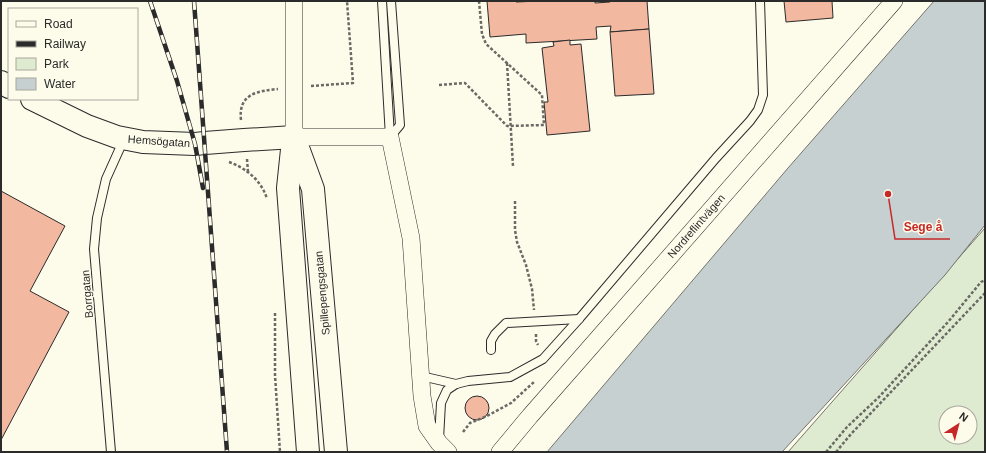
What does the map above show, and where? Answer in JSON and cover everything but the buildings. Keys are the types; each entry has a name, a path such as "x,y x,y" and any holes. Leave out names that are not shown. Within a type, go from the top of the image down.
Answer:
{"street":[{"name":"Spillepengsgatan","path":"294,1 294,137 288,188 308,452"},
{"name":"Nordreflintvägen","path":"500,452 540,404 894,1"},
{"name":"Hemsögatan","path":"34,100 87,126 124,139 143,142 195,144 294,137"},
{"name":"Spillepengsgatan","path":"294,137 313,188 336,452"},
{"path":"294,137 390,137 411,238 422,396 427,426 443,448"}],"lane":[{"path":"382,1 390,137"},
{"path":"390,137 400,124 391,1"},
{"path":"421,376 456,384 510,377 543,359 758,110 763,95 760,1"},
{"name":"Borrgatan","path":"111,452 94,249 97,218 106,179 124,139"},
{"path":"491,350 492,341 495,334 506,323 579,319"},
{"path":"443,448 441,403 447,390 456,384"}],"path":[{"path":"347,1 353,83"},
{"path":"439,85 464,84 507,126 544,125 542,95 486,44 482,34 479,1"},
{"path":"507,63 513,166"},
{"path":"228,162 248,172 260,184 268,202"},
{"path":"516,201 515,230 517,242 526,265 532,289 536,341 538,346"},
{"path":"826,452 847,427 879,396 948,322 981,282 985,280"},
{"path":"836,452 985,293"},
{"path":"275,311 275,375 280,452"},
{"path":"463,432 470,423 512,403 539,377"}],"green space":[{"path":"985,228 985,452 788,452"}],"water":[{"path":"934,1 985,1 985,225 945,275 782,452 547,452 788,168"}],"railway":[{"path":"150,1 177,81 195,144 203,188"},
{"path":"194,1 227,452"}],"place":[{"name":"Sege å","path":"888,194"}]}
